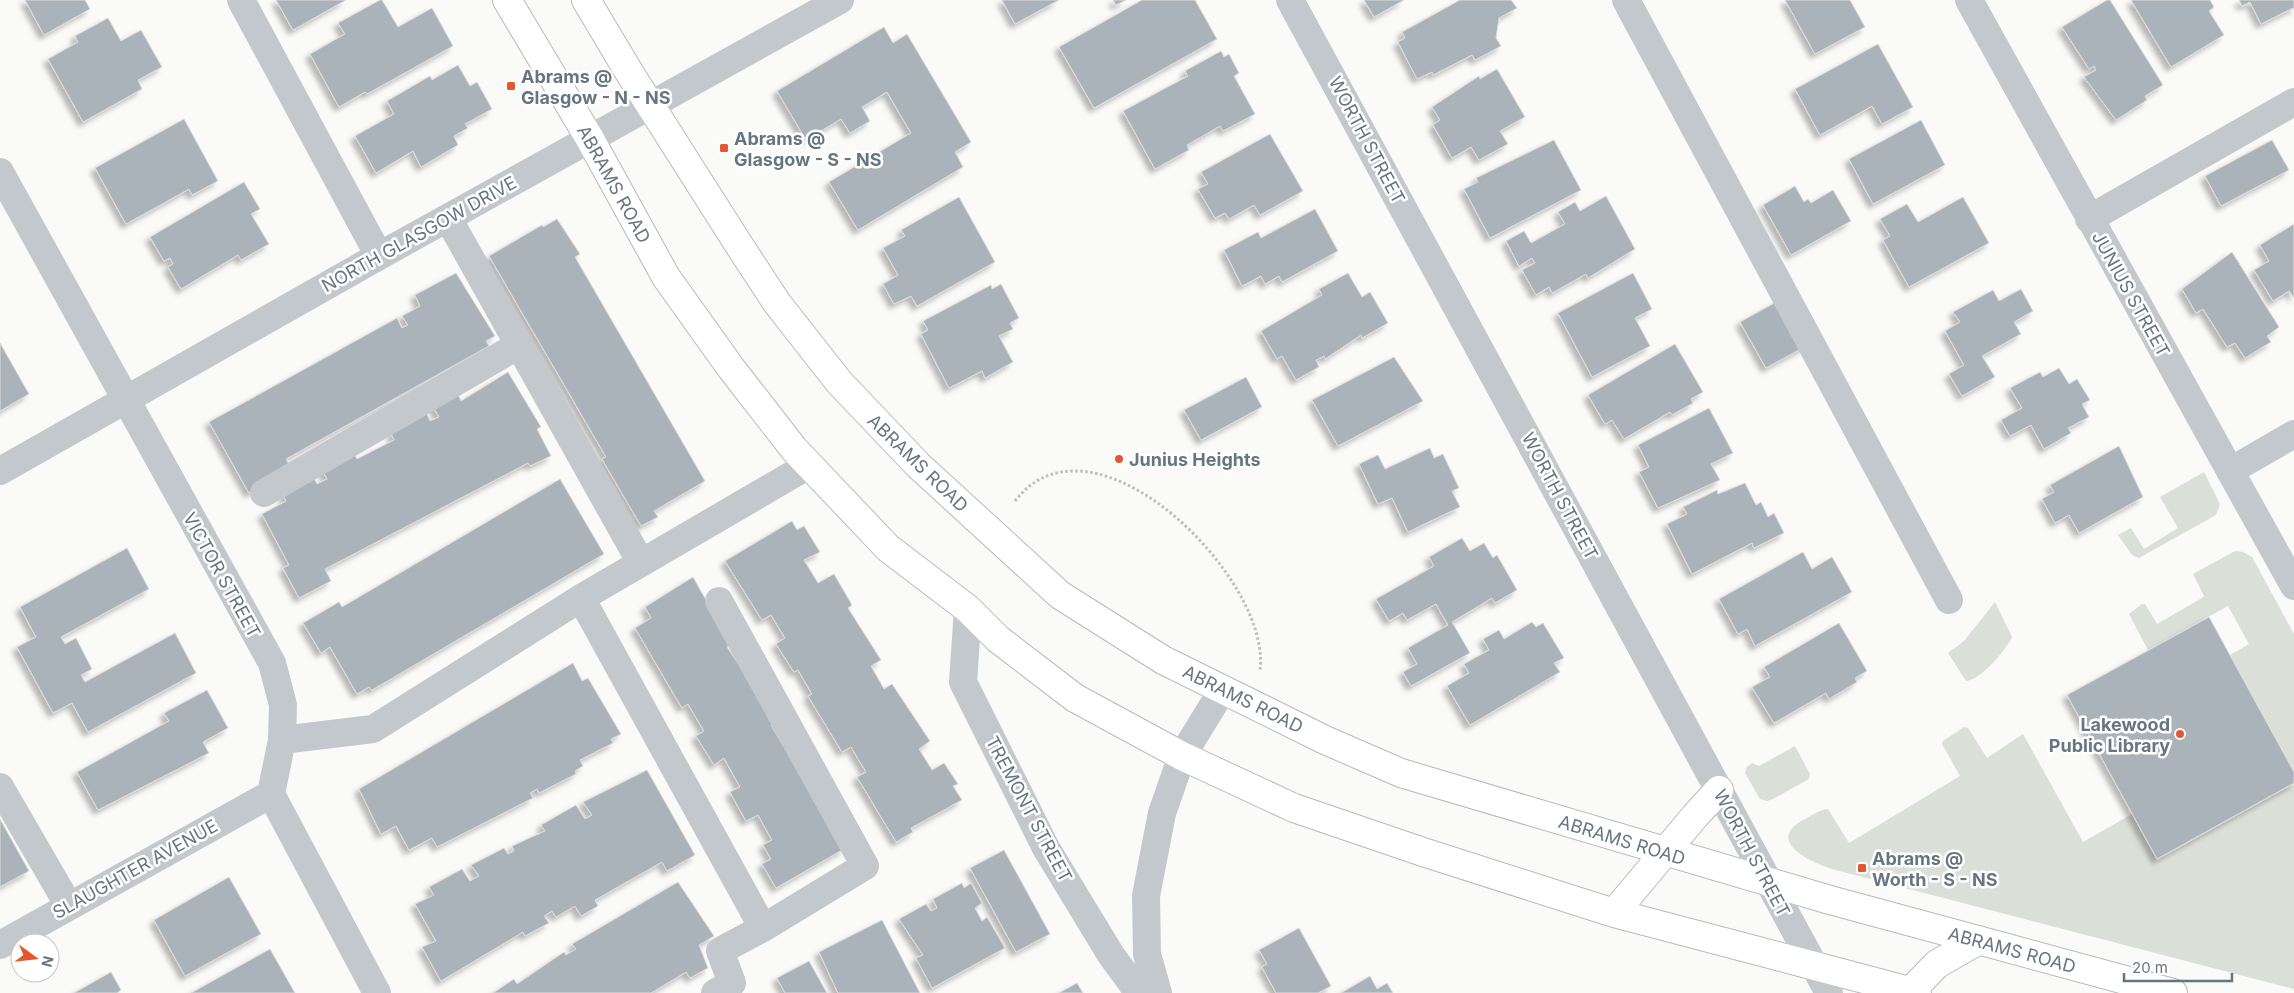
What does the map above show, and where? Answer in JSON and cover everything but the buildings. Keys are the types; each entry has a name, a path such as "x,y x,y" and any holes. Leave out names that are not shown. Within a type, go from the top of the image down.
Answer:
{"main road":[{"name":"ABRAMS ROAD","path":"507,0 514,15 590,139 666,277 731,368 809,465 888,548 968,609 998,639 1075,698 1182,756 1294,808 1423,852 1614,913 1912,992"},
{"name":"ABRAMS ROAD","path":"586,0 602,30 777,303 821,361 870,416 918,465 1060,595 1163,660 1325,740 1401,772 1768,882 2173,993"},
{"path":"1614,913 1719,790"},
{"path":"1912,992 1937,964 1979,940"}],"street":[{"path":"241,0 379,256"},
{"name":"NORTH GLASGOW DRIVE","path":"0,472 379,256 840,0"},
{"name":"WORTH STREET","path":"1290,0 1829,993"},
{"path":"1626,0 1949,600"},
{"name":"JUNIUS STREET","path":"1969,0 2294,586"},
{"path":"2089,219 2294,102"},
{"name":"VICTOR STREET","path":"0,172 272,663 283,705 282,740 271,794"},
{"path":"448,218 641,563"},
{"path":"264,493 519,345"},
{"path":"2230,470 2294,434"},
{"path":"282,740 373,729 581,598 809,465"},
{"path":"581,598 763,928"},
{"path":"715,993 732,983 720,952 865,866 719,601"},
{"name":"TREMONT STREET","path":"968,609 963,682 1046,848 1111,955 1140,993"},
{"path":"1158,993 1147,954 1146,896 1162,813 1182,756 1223,689"},
{"path":"0,787 69,906"},
{"path":"271,794 377,993"},
{"name":"SLAUGHTER AVENUE","path":"0,945 271,794"}],"path":[{"path":"1015,501 1026,487 1041,477 1063,471 1081,470 1104,474 1126,483 1174,516 1216,557 1247,606 1259,639 1262,656 1260,670"}],"shaded area":[{"path":"2204,472 2220,504 2216,515 2139,558 2132,555 2118,535 2131,528 2144,549 2178,528 2160,497"},
{"path":"2235,551 2243,552 2252,557 2294,634 2294,771 2230,655 2249,644 2228,606 2148,650 2129,614 2142,604 2145,604 2157,624 2202,598 2204,596 2193,574"},
{"path":"1995,602 2012,637 1999,656 1986,670 1979,676 1966,681 1948,653 1964,641"},
{"path":"1964,727 1968,728 1987,758 2023,734 2083,842 2132,814 2157,860 2294,784 2294,989 1832,869 1803,856 1790,843 1788,836 1792,828 1815,813 1828,809 1849,843 1960,776 1942,744 1943,741"},
{"path":"1795,746 1810,774 1809,779 1773,799 1767,801 1760,799 1745,773 1747,767 1752,763 1759,766"}],"place":[{"name":"Abrams @ Glasgow - N - NS","path":"511,86"},
{"name":"Abrams @ Glasgow - S - NS","path":"724,148"},
{"name":"Junius Heights","path":"1119,459"},
{"name":"Lakewood Public Library","path":"2180,734"},
{"name":"Abrams @ Worth - S - NS","path":"1862,868"}]}
